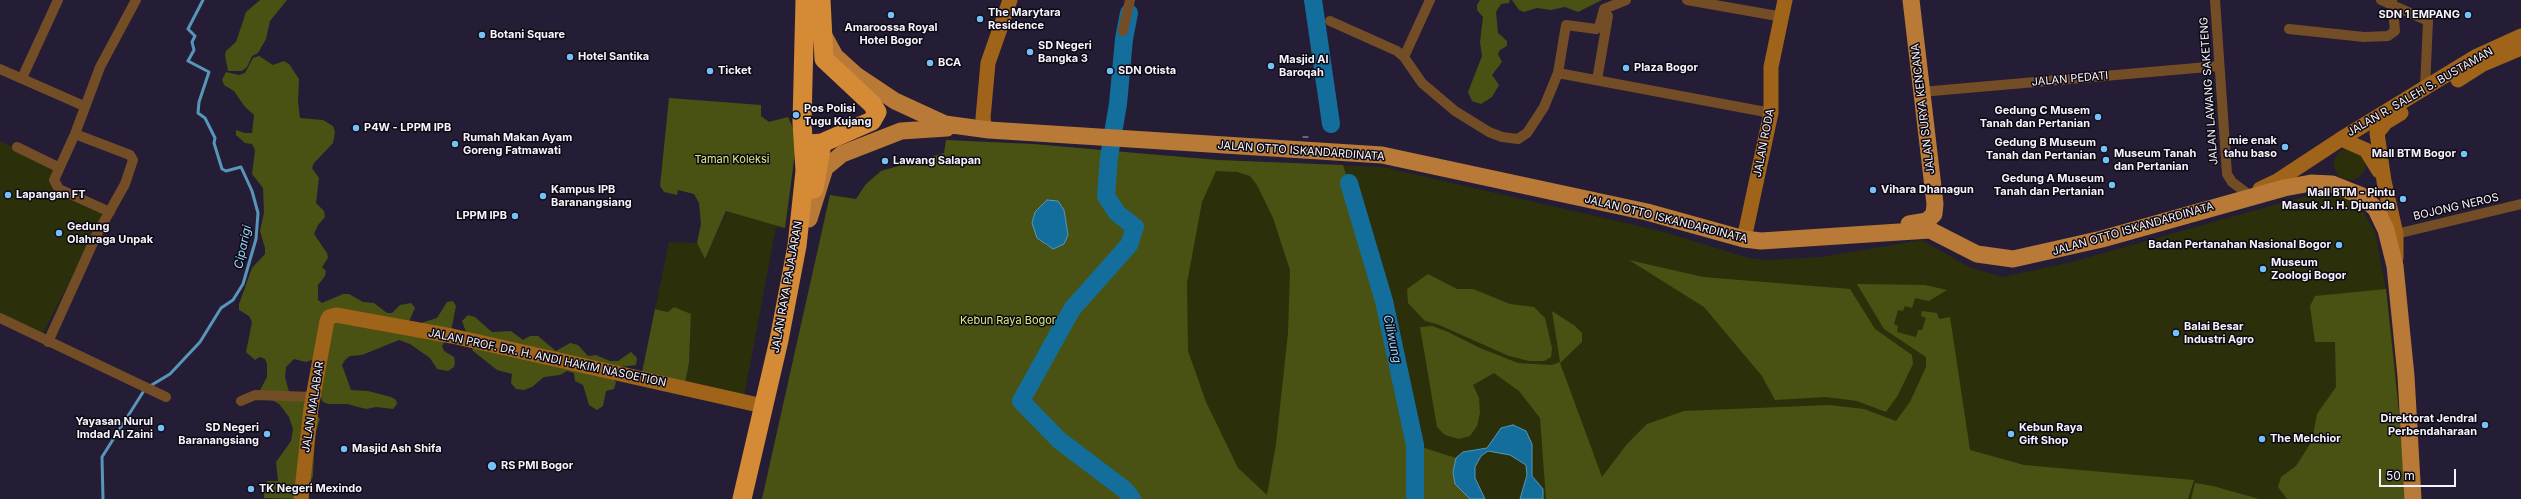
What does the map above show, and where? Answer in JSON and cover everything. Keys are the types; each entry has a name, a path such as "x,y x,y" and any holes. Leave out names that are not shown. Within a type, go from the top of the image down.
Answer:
{"highway":[{"name":"JALAN RAYA PAJAJARAN","path":"742,499 797,246 804,180 813,144 802,122 805,0"},
{"path":"751,499 805,252 809,219 813,144 872,121 876,117 877,112 872,104 824,60 821,0"},
{"path":"797,246 809,219"}],"main road":[{"name":"JALAN SURYA KENCANA","path":"1887,232 1927,221 1934,214 1935,204 1911,0"},
{"name":"JALAN OTTO ISKANDARDINATA","path":"822,32 835,56 856,75 895,101 915,112 945,124 987,130"},
{"name":"JALAN OTTO ISKANDARDINATA","path":"809,219 820,179 825,168 842,154 901,131 956,128 1382,155 1647,212 1744,239 1782,241 1930,230 1977,254 2012,258 2102,240 2242,197 2311,183 2332,184 2370,201 2381,217 2396,266 2406,376 2413,499"}],"street":[{"path":"22,78 58,0"},
{"path":"110,212 57,187 54,180 58,168 75,134 84,106 100,67 136,0"},
{"path":"987,130 983,118 988,63 1010,0"},
{"path":"1123,31 1130,0"},
{"path":"1404,57 1430,0"},
{"path":"1330,21 1397,50 1404,57 1422,83 1455,110 1479,127 1512,140 1521,138 1535,123 1544,107 1558,73 1566,25 1596,29 1600,26 1604,9 1626,0"},
{"path":"1686,0 1783,17"},
{"name":"JALAN RODA","path":"1744,239 1771,113 1771,68 1783,17 1785,0"},
{"name":"JALAN LAWANG SAKETENG","path":"2215,0 2227,174 2242,197"},
{"path":"2381,0 2392,2 2429,22 2425,88"},
{"path":"2289,29 2364,37 2388,36 2395,31 2392,2"},
{"path":"1597,80 1610,7"},
{"name":"JALAN R. SALEH S. BUSTAMAN","path":"2340,138 2477,56 2521,36"},
{"name":"JALAN R. SALEH S. BUSTAMAN","path":"2384,181 2377,133 2386,122 2483,64 2521,48"},
{"name":"JALAN PEDATI","path":"1921,92 2219,66"},
{"path":"0,69 84,106"},
{"path":"1558,73 1771,113"},
{"path":"48,342 72,284 124,184 132,158 130,155 75,134"},
{"path":"2242,197 2277,181 2340,138 2366,150 2384,181 2396,234 2396,266"},
{"path":"17,147 58,168"},
{"name":"BOJONG NEROS","path":"2396,234 2521,204"},
{"name":"JALAN PROF. DR. H. ANDI HAKIM NASOETION","path":"329,317 336,315 360,318 452,336 763,406"},
{"name":"JALAN MALABAR","path":"301,499 313,397 329,317"},
{"path":"0,318 166,397"},
{"path":"241,401 255,395 313,397"}],"green space":[{"path":"260,0 287,0 270,21 266,39 258,53 252,56 247,67 242,71 228,71 225,55 226,51 236,42 246,12"},
{"path":"1480,0 1510,0 1509,3 1501,4 1496,12 1498,33 1507,41 1507,46 1500,50 1498,54 1502,62 1492,75 1499,85 1492,97 1481,104 1472,101 1468,92 1482,56 1480,42 1483,17 1477,10 1477,5"},
{"path":"1512,0 1602,0 1578,12 1565,7 1551,10 1537,8 1524,12 1519,10"},
{"path":"259,56 273,65 284,61 289,64 299,79 298,101 300,118 323,120 333,126 335,132 333,143 314,163 312,168 319,178 316,203 324,211 325,217 318,225 314,234 327,253 328,258 322,267 326,271 325,276 318,285 318,300 322,303 343,294 349,294 363,302 374,303 387,313 392,313 400,305 411,303 415,308 408,324 417,327 421,323 437,318 447,302 453,301 456,306 451,331 442,346 444,351 454,357 454,367 448,371 437,369 430,358 410,344 399,340 362,355 350,356 345,360 342,365 351,390 368,391 391,397 396,400 397,404 393,409 376,407 366,409 347,404 328,404 323,402 320,396 317,358 306,362 294,359 286,367 285,377 289,392 300,395 320,419 315,434 313,476 307,489 309,499 264,498 264,487 267,481 278,481 276,462 291,441 293,429 289,417 279,404 259,392 267,377 267,364 265,359 260,357 255,360 246,352 252,322 249,316 239,310 239,304 252,268 265,254 265,248 260,231 264,213 263,188 252,174 255,150 252,144 245,143 236,135 236,130 245,133 252,133 254,115 245,107 234,91 224,85 222,80 226,72 239,75 245,73 253,58"},
{"name":"Taman Koleksi","path":"669,98 761,105 761,116 769,122 788,117 797,137 785,228 726,211 705,259 697,243 701,224 699,203 694,194 678,190 677,195 664,192 660,186"},
{"path":"788,117 797,137 785,228 776,227 743,402 684,388 689,363 691,315 655,309 669,242 697,243 705,259 769,122"},
{"name":"Kebun Raya Bogor","path":"946,140 1033,144 1129,153 1256,162 1383,167 1664,232 1748,258 1769,260 1822,257 1922,240 1969,267 2002,277 2068,263 2306,196 2326,194 2338,195 2348,198 2360,206 2375,232 2386,289 2395,362 2406,499 762,499 830,195 856,199 866,184 881,171 944,153"},
{"path":"946,140 1033,144 1217,160 1343,165 1384,301 1415,445 1456,458 1453,472 1455,484 1470,499 762,499 830,195 856,199 866,184 881,171 944,153","holes":["1216,171 1237,172 1250,176 1257,185 1273,218 1290,270 1288,333 1276,444 1267,495 1238,468 1206,402 1188,351 1187,283 1202,202","1064,210 1064,243 1052,248 1045,245"]},
{"path":"0,141 51,166 55,170 50,182 107,208 41,337 0,314"},
{"path":"2353,148 2359,150 2364,155 2366,164 2364,173 2359,178 2347,180 2341,178 2336,173 2334,161 2336,155 2341,150"},
{"path":"1629,260 1703,277 1850,289 1875,329 1912,355 1913,364 1898,395 1886,412 1857,401 1826,397 1775,400 1762,376 1704,307"},
{"path":"1428,274 1457,289 1473,289 1510,304 1534,307 1545,318 1552,348 1551,357 1544,361 1529,361 1509,356 1437,324 1425,321 1408,303 1407,289"},
{"path":"1857,284 1925,285 1947,290 1929,301 1915,298 1912,308 1905,306 1903,311 1898,310 1894,324 1898,326 1897,332 1916,337 1918,330 1922,330 1926,318 1921,316 1922,311 1937,313 1939,319 1950,317 1970,450 2024,465 2194,480 2188,499 1546,499 1540,418 1519,391 1494,373 1473,385 1479,398 1480,413 1477,426 1470,436 1459,439 1445,435 1437,427 1420,327 1432,326 1446,331 1480,348 1518,363 1552,365 1560,362 1552,311 1575,326 1582,333 1582,342 1560,363 1602,477 1627,444 1647,424 1684,411 1829,405 1864,409 1896,421 1910,402 1926,367 1926,357 1884,329"},
{"path":"2386,289 2404,461 2406,499 2287,499 2278,487 2281,477 2296,466 2312,441 2317,414 2336,387 2335,342 2315,342 2310,306 2315,296"},
{"path":"674,307 691,314 689,363 684,388 641,377 655,309 668,312"},
{"path":"468,315 475,317 492,332 511,331 523,340 530,336 538,336 556,351 570,343 578,345 588,356 596,355 610,361 618,361 631,352 637,358 636,365 619,367 611,377 616,382 614,389 606,391 603,406 597,410 589,405 583,385 575,381 574,373 567,371 560,375 544,377 532,387 524,390 516,389 511,383 512,374 497,370 473,351 462,321"},
{"path":"2195,483 2213,486 2259,499 2191,499"}],"water":[{"path":"1047,200 1058,201 1064,210 1068,235 1064,244 1053,249 1037,238 1032,223 1035,212"},
{"path":"1513,425 1526,431 1532,444 1532,476 1543,489 1543,499 1520,499 1527,475 1526,465 1510,455 1488,451 1481,456 1475,467 1475,478 1485,499 1470,499 1455,484 1453,472 1456,458 1463,452 1487,448 1501,428"}],"waterway":[{"name":"Ciparigi","path":"150,386 170,374 200,342 221,308 233,300 243,284 256,239 258,213 252,191 241,167 226,171 222,169 214,143 215,138 205,118 198,113 199,102 209,72 188,61 194,50 192,42 195,36 188,29 203,0"},
{"name":"Ciliwung","path":"1313,0 1331,124"},
{"path":"1129,13 1124,39 1118,104 1109,157 1106,196 1117,213 1135,227 1129,245 1072,309 1021,401 1059,440 1125,490 1132,499"},
{"name":"Ciliwung","path":"1349,183 1384,301 1415,445 1415,499"},
{"name":"Ciparigi","path":"103,499 102,457 145,389"}],"tram line":[{"path":"1303,137 1308,137"}],"place":[{"name":"Amaroossa Royal Hotel Bogor","path":"891,15"},
{"name":"SDN 1 EMPANG","path":"2468,15"},
{"name":"The Marytara Residence","path":"980,19"},
{"name":"Botani Square","path":"482,35"},
{"name":"SD Negeri Bangka 3","path":"1030,52"},
{"name":"Hotel Santika","path":"570,57"},
{"name":"BCA","path":"930,63"},
{"name":"Masjid Al Baroqah","path":"1271,66"},
{"name":"Plaza Bogor","path":"1626,68"},
{"name":"Ticket","path":"710,71"},
{"name":"SDN Otista","path":"1110,71"},
{"name":"Pos Polisi Tugu Kujang","path":"796,115"},
{"name":"Gedung C Musem Tanah dan Pertanian","path":"2098,117"},
{"name":"P4W - LPPM IPB","path":"356,128"},
{"name":"Rumah Makan Ayam Goreng Fatmawati","path":"455,144"},
{"name":"mie enak tahu baso","path":"2285,147"},
{"name":"Gedung B Museum Tanah dan Pertanian","path":"2104,149"},
{"name":"Mall BTM Bogor","path":"2464,154"},
{"name":"Museum Tanah dan Pertanian","path":"2106,160"},
{"name":"Lawang Salapan","path":"885,161"},
{"name":"Gedung A Museum Tanah dan Pertanian","path":"2112,185"},
{"name":"Vihara Dhanagun","path":"1873,190"},
{"name":"Lapangan FT","path":"8,195"},
{"name":"Kampus IPB Baranangsiang","path":"543,196"},
{"name":"Mall BTM - Pintu Masuk Jl. H. Djuanda","path":"2403,199"},
{"name":"LPPM IPB","path":"515,216"},
{"name":"Gedung Olahraga Unpak","path":"59,233"},
{"name":"Badan Pertanahan Nasional Bogor","path":"2339,245"},
{"name":"Museum Zoologi Bogor","path":"2263,269"},
{"name":"Balai Besar Industri Agro","path":"2176,333"},
{"name":"Direktorat Jendral Perbendaharaan","path":"2485,425"},
{"name":"Yayasan Nurul Imdad Al Zaini","path":"161,428"},
{"name":"SD Negeri Baranangsiang","path":"267,434"},
{"name":"Kebun Raya Gift Shop","path":"2011,434"},
{"name":"The Melchior","path":"2262,439"},
{"name":"Masjid Ash Shifa","path":"344,449"},
{"name":"RS PMI Bogor","path":"492,466"},
{"name":"TK Negeri Mexindo","path":"251,489"}]}
